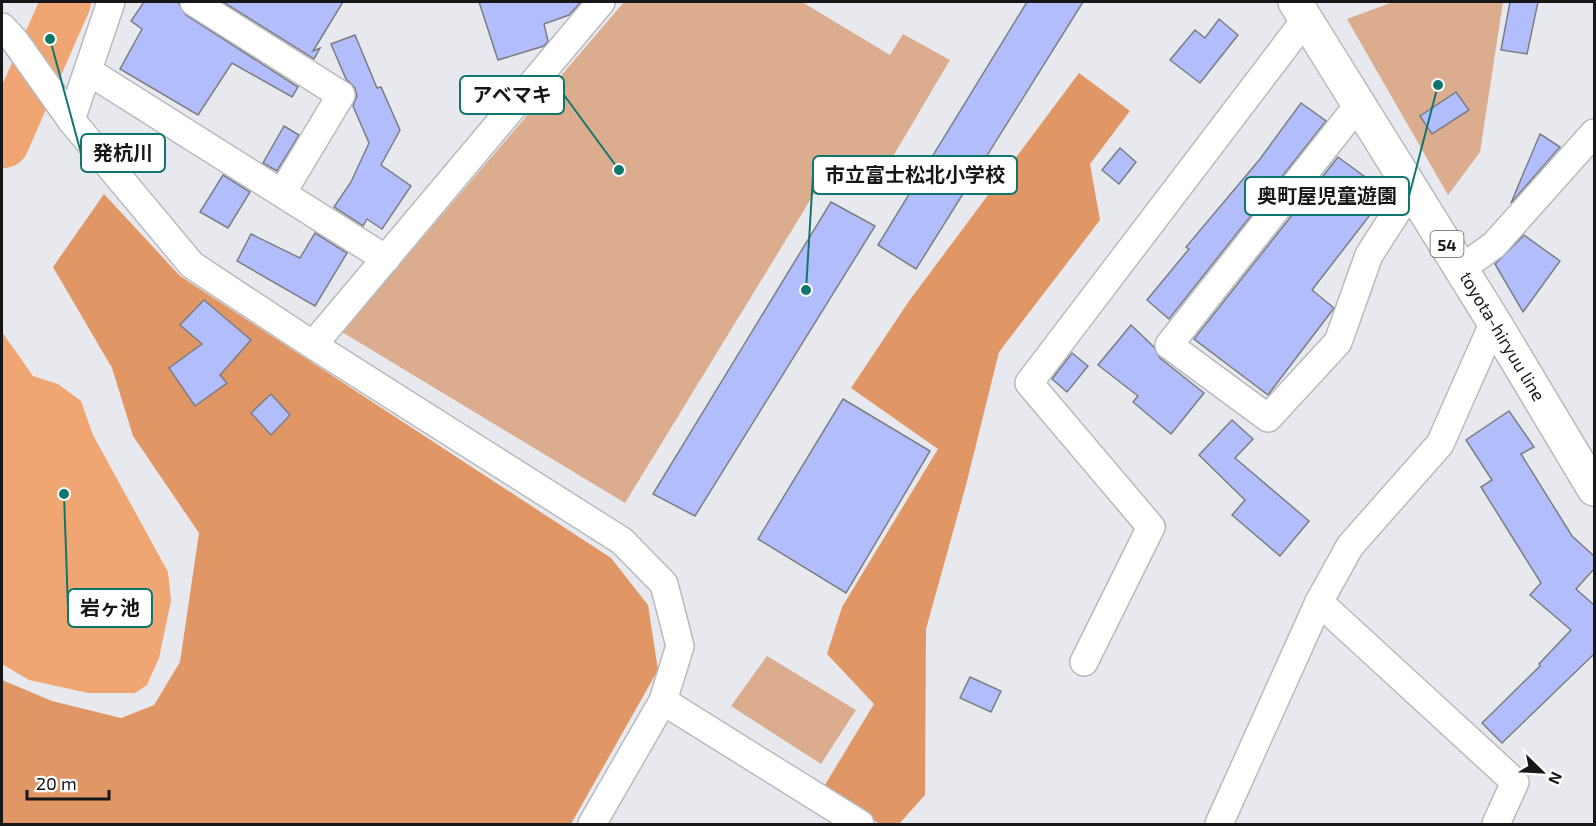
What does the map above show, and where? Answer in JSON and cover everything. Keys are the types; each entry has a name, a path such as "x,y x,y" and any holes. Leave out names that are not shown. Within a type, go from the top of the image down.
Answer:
{"main road":[{"name":"toyota-hiryuu line","path":"1300,10 1462,268 1594,489"}],"street":[{"path":"71,120 111,2"},
{"path":"194,2 341,95 282,193"},
{"path":"313,345 601,2"},
{"path":"1084,662 1151,527 1029,382 1300,10"},
{"path":"8,34 71,120 192,265 313,345 622,541 664,584 680,646 663,701 592,825"},
{"path":"88,71 386,259"},
{"path":"1359,104 1169,345 1268,418 1338,342 1369,255 1412,188"},
{"path":"1462,268 1494,245 1594,133"},
{"path":"1219,825 1320,602 1350,546 1440,444 1494,322"},
{"path":"1320,602 1515,782 1496,825"},
{"path":"663,701 860,825"}],"shaded area":[{"path":"624,2 802,2 890,55 903,34 950,60 879,180 814,194 625,503 342,332"},
{"path":"1393,2 1503,2 1480,152 1448,195 1347,19"},
{"path":"1079,73 1130,111 1090,164 1100,220 999,352 966,485 926,629 925,795 899,824 880,824 823,788 874,704 827,654 842,607 938,449 851,388 909,301"},
{"path":"104,194 180,276 611,558 648,605 658,670 571,824 2,824 2,680 52,701 121,718 154,705 180,662 199,533 133,436 112,368 53,267"},
{"path":"2,332 33,376 58,384 81,401 93,435 168,572 171,601 159,658 147,685 135,693 88,693 29,680 2,664"},
{"path":"767,656 856,710 821,764 731,706"}],"building":[{"path":"144,2 178,2 186,15 298,87 292,97 232,63 198,115 120,69 142,29 131,21"},
{"path":"223,2 343,2 313,51 320,48 314,59"},
{"path":"479,2 581,2 569,15 544,24 548,41 544,46 498,60"},
{"path":"1027,2 1083,2 916,269 878,245"},
{"path":"1510,2 1538,2 1527,54 1501,50"},
{"path":"1219,19 1238,35 1200,83 1170,60 1195,30 1205,38"},
{"path":"355,35 377,88 381,87 400,130 381,165 411,186 382,229 367,219 363,226 334,207 351,182 369,143 353,106 357,96 355,88 346,79 331,44"},
{"path":"1456,92 1469,110 1432,134 1420,116"},
{"path":"1301,103 1326,121 1169,319 1147,300 1189,249 1186,247 1260,159"},
{"path":"284,126 299,135 277,171 263,163"},
{"path":"1540,134 1560,147 1511,203"},
{"path":"1120,148 1136,162 1119,184 1102,170"},
{"path":"1338,157 1387,193 1312,290 1334,308 1268,395 1194,339"},
{"path":"223,175 250,192 228,228 200,212"},
{"path":"831,202 875,226 695,516 653,494"},
{"path":"315,233 347,253 315,306 237,261 251,234 300,258"},
{"path":"1524,235 1560,261 1523,312 1495,264"},
{"path":"204,300 251,340 220,375 227,383 195,406 169,368 202,344 180,325"},
{"path":"1131,325 1154,347 1160,358 1204,393 1171,434 1133,402 1138,396 1098,365"},
{"path":"1072,353 1088,366 1067,392 1052,379"},
{"path":"271,394 290,415 271,435 251,413"},
{"path":"843,399 930,451 846,593 758,539"},
{"path":"1509,411 1534,447 1521,454 1572,536 1594,556 1594,569 1576,589 1594,605 1594,654 1502,743 1482,723 1540,666 1539,664 1571,630 1530,595 1541,583 1481,487 1492,480 1466,440"},
{"path":"1232,420 1253,439 1235,458 1309,521 1280,556 1232,515 1245,500 1199,455"},
{"path":"970,677 1001,691 991,712 960,698"}],"waterway":[{"path":"4,143 66,2"}],"place":[{"name":"発杭川","path":"50,39"},
{"name":"奥町屋児童遊園","path":"1438,85"},
{"name":"アベマキ","path":"619,170"},
{"name":"市立富士松北小学校","path":"806,290"},
{"name":"岩ヶ池","path":"64,494"}]}
